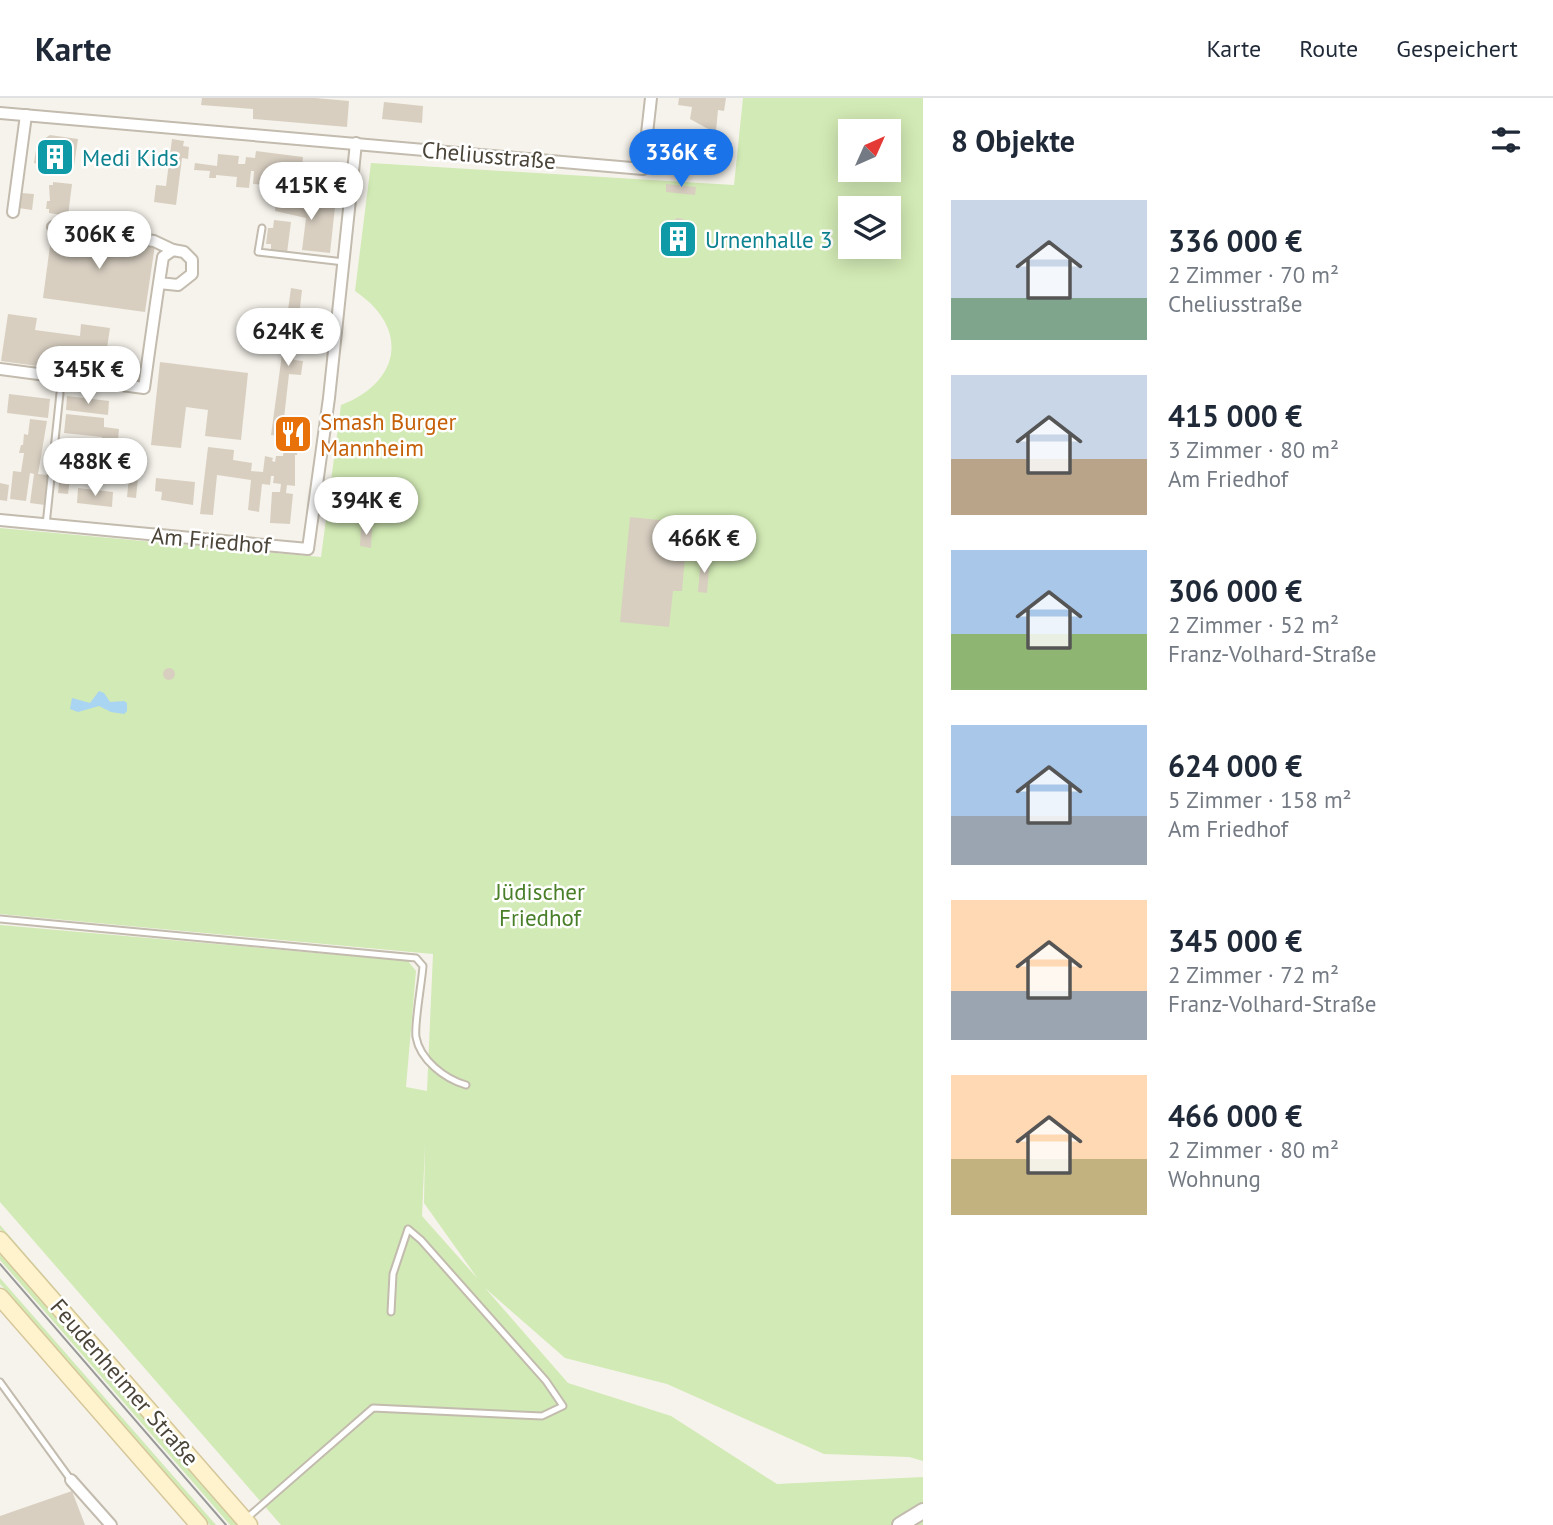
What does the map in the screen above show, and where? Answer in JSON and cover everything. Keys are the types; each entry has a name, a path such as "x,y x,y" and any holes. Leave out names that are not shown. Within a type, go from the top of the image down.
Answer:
{"main road":[{"name":"Feudenheimer Straße","path":"0,1240 247,1522"},
{"name":"Feudenheimer Straße","path":"0,1297 199,1525"}],"street":[{"name":"Cheliusstraße","path":"0,113 643,169 651,98"},
{"path":"13,212 26,115"},
{"name":"Am Friedhof","path":"0,520 308,548 329,398 356,143"},
{"path":"53,227 154,241 184,252 192,260 192,274 178,285 159,283"},
{"path":"0,369 144,388 163,257 173,250"},
{"path":"71,1480 111,1525"},
{"path":"900,1525 923,1511"}],"lane":[{"path":"262,228 258,252 344,262"},
{"path":"46,524 60,393"},
{"path":"0,919 416,958 423,966 416,1037 437,1070 452,1081 466,1084"},
{"path":"247,1522 373,1408 542,1416 564,1406 546,1381 421,1240 408,1229 393,1274 391,1312"},
{"path":"0,1382 71,1480"}],"green space":[{"name":"Jüdischer Friedhof","path":"743,98 923,98 923,1461 909,1457 824,1454 667,1384 565,1358 485,1288 568,1383 671,1416 777,1484 923,1477 923,1525 281,1525 0,1202 0,925 408,961 416,971 406,1087 427,1091 433,954 0,914 0,528 321,557 341,405 361,395 376,383 386,369 391,353 391,337 384,321 373,306 355,291 371,163 734,185","holes":["425,1145 424,1203 478,1279 422,1216"]},
{"path":"0,1225 245,1507 243,1509 0,1229"},
{"path":"0,1252 238,1525 230,1525 0,1260"},
{"path":"0,1278 216,1525 210,1525 0,1284"}],"water":[{"path":"99,691 104,693 110,702 127,703 127,711 124,714 111,712 99,706 78,712 70,709 72,698 90,703"}],"building":[{"path":"202,98 315,98 349,101 347,127 253,119 253,109 201,105"},
{"path":"679,98 726,98 724,111 718,110 716,131 690,119 692,107 678,105"},
{"path":"384,102 423,106 422,123 382,119"},
{"name":"Medi Kids","path":"50,135 78,139 74,166 55,164 54,170 34,163 41,141"},
{"path":"172,139 184,141 183,146 189,147 188,159 182,158 176,205 154,202 156,185 166,186"},
{"path":"256,151 303,157 300,188 253,184 254,171 251,171 249,188 236,187 237,177 216,175 216,178 209,178 210,171 194,170 195,163 217,166 218,154 239,156 238,164 245,164 246,157 255,158"},
{"path":"320,178 336,180 335,198 301,198 302,186 319,188"},
{"path":"53,182 72,184 68,216 49,213 49,209 46,209 47,201 50,201 49,185 53,185"},
{"path":"666,184 696,187 695,195 666,192"},
{"path":"21,193 34,194 32,210 19,208"},
{"path":"277,195 300,197 299,203 335,207 330,253 302,250 306,218 275,211"},
{"name":"Urnenhalle 3","path":"677,218 683,219 687,227 692,228 687,258 665,256 666,226"},
{"path":"274,220 291,222 287,253 271,251 271,244 266,244 268,228 273,228"},
{"path":"52,231 155,245 145,312 43,298"},
{"path":"291,288 302,290 294,360 303,361 301,375 289,374 283,427 303,429 302,438 271,435"},
{"path":"8,314 37,318 35,330 80,336 81,324 110,328 103,375 1,361"},
{"path":"160,362 248,373 241,440 205,436 208,410 186,407 181,448 151,445"},
{"path":"9,394 50,399 48,418 7,413"},
{"path":"67,396 109,401 108,415 66,410"},
{"path":"66,414 104,418 104,427 119,429 117,450 101,448 102,437 64,433"},
{"path":"30,419 47,421 38,474 48,475 45,505 30,503 34,474 30,473 26,501 10,499 13,471 21,472 24,453 19,453 24,434 28,435"},
{"path":"208,447 234,450 233,460 252,463 251,471 263,472 265,456 273,458 272,461 275,462 276,456 283,456 284,447 298,447 295,455 295,486 287,485 286,493 293,494 290,524 270,523 272,492 280,492 281,484 273,483 274,476 271,476 270,485 262,484 259,512 248,510 251,480 217,475 213,515 200,514"},
{"path":"62,454 73,455 68,494 58,493"},
{"path":"130,467 139,468 136,498 127,497"},
{"path":"156,478 195,482 193,505 161,500 162,492 155,491"},
{"path":"0,483 9,485 7,501 0,500"},
{"path":"78,488 113,492 112,507 77,503"},
{"path":"630,517 679,522 676,555 685,556 682,591 673,591 669,627 620,622"},
{"path":"361,526 372,527 371,548 360,546"},
{"path":"701,557 710,558 707,593 698,592"},
{"path":"169,668 175,674 169,680 163,674"},
{"path":"72,1491 85,1525 0,1525 0,1516"}],"tram line":[{"path":"0,1264 226,1525"}],"place":[{"name":"Medi Kids","path":"55,157"},
{"name":"Urnenhalle 3","path":"678,239"},
{"name":"Smash Burger Mannheim","path":"293,434"}]}
